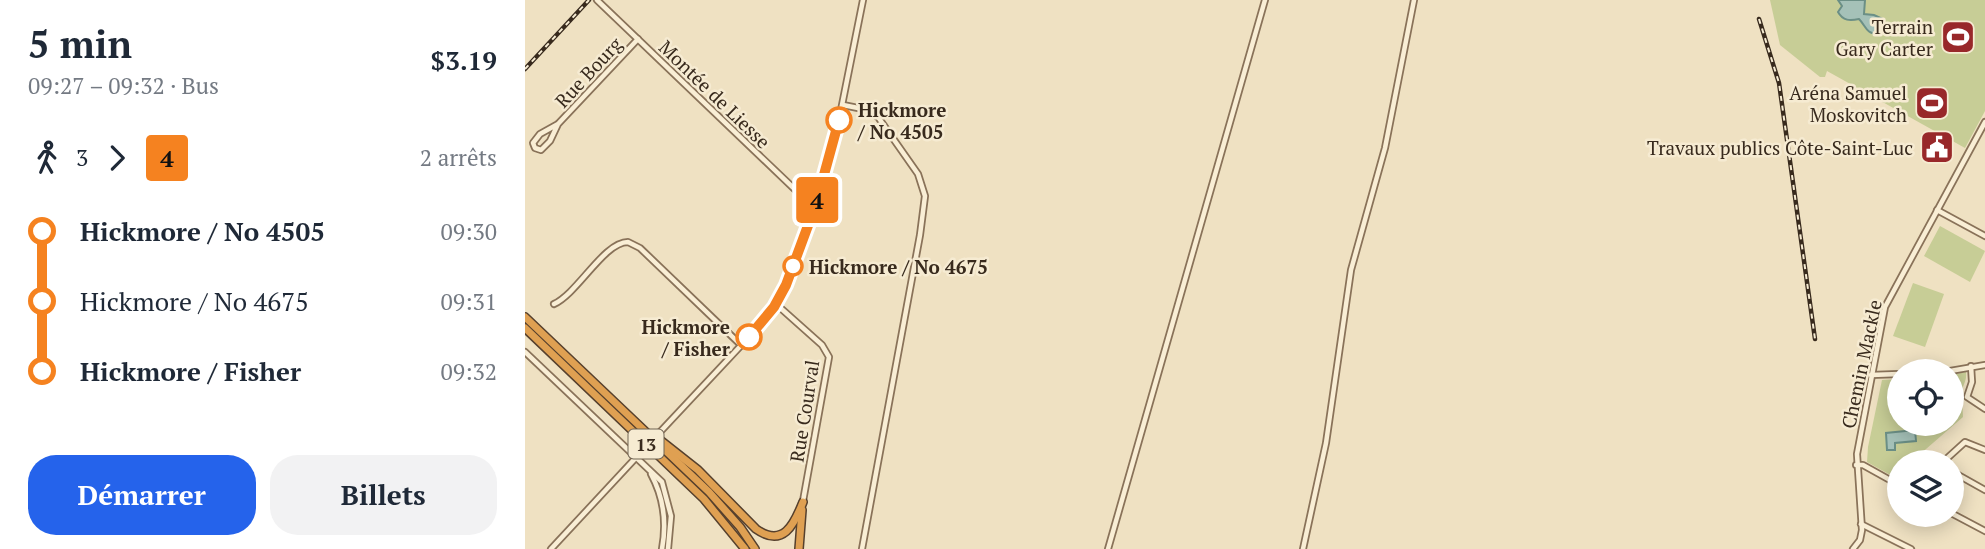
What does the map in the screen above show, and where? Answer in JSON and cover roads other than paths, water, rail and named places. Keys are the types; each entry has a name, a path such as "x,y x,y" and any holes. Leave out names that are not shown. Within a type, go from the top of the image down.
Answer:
{"highway":[{"name":"13","path":"525,317 715,498 755,549"},
{"name":"13","path":"525,328 704,499 745,549"},
{"path":"620,407 698,470 761,533 773,536 786,532 795,523 803,502"},
{"path":"799,549 803,502"}],"street":[{"name":"Montée de Liesse","path":"597,0 807,201 816,204"},
{"path":"551,549 776,304 816,204 842,105 863,0"},
{"path":"1108,549 1265,0"},
{"path":"1303,549 1326,443 1349,277 1385,148 1414,0"},
{"name":"Rue Bourg","path":"558,124 546,146 541,150 536,149 534,143 538,137 558,124 638,39"},
{"path":"842,105 867,111 881,121 918,174 925,196 862,549"},
{"name":"Chemin Mackle","path":"1853,549 1860,540 1861,524 1856,465 1885,304 1985,122"},
{"path":"1937,210 1985,236"},
{"path":"554,304 571,293 615,245 628,242 640,248 741,345"},
{"name":"Rue Courval","path":"776,304 819,342 829,357 803,502"},
{"path":"525,352 661,482 667,496 671,519 669,549"},
{"path":"1964,368 1985,365"},
{"path":"1971,366 1972,382 1967,398 1985,409"},
{"path":"1871,375 1887,374"},
{"path":"1956,450 1965,442 1985,450"},
{"path":"1856,465 1863,465 1887,478"},
{"path":"646,468 657,485 663,506 665,527 662,549"},
{"path":"1964,478 1985,489"},
{"path":"1964,520 1985,531"},
{"path":"1861,524 1911,549"}],"water":[{"path":"1838,0 1865,0 1864,14 1883,19 1883,30 1874,34 1859,19 1844,19 1838,12 1842,6"},
{"path":"1886,433 1887,436 1916,436 1916,441 1895,443 1895,450 1887,450"}],"railway":[{"path":"525,69 589,0"},
{"path":"1759,19 1779,83 1815,339"}],"place":[{"name":"Terrain Gary Carter","path":"1958,37"},
{"name":"Aréna Samuel Moskovitch","path":"1932,103"},
{"name":"Hickmore / No 4505","path":"839,120"},
{"name":"Travaux publics Côte-Saint-Luc","path":"1937,147"},
{"name":"Hickmore / No 4675","path":"793,266"},
{"name":"Hickmore / Fisher","path":"749,337"}]}
